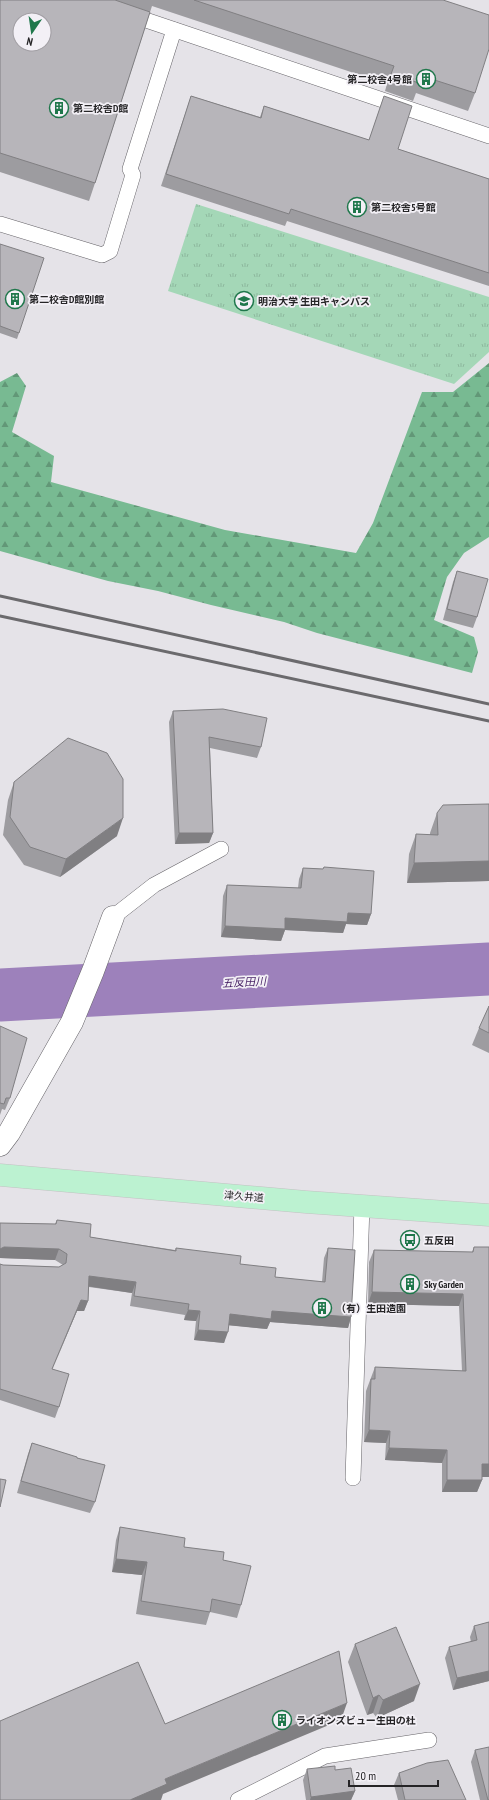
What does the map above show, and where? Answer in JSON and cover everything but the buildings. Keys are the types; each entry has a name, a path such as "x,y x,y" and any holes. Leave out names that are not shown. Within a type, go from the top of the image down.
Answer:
{"main road":[{"name":"津久井道","path":"0,1175 489,1215"}],"street":[{"path":"0,1144 9,1133 72,1022 113,917"}],"lane":[{"path":"115,10 489,136"},
{"path":"0,224 102,255 110,251 133,174 130,169 174,30"},
{"path":"113,917 154,884 221,849"},
{"path":"354,1478 362,1205"},
{"path":"238,1800 325,1756 429,1740"}],"green space":[{"path":"196,204 489,297 489,352 454,384 168,291"},
{"path":"489,363 489,537 464,553 447,577 434,620 474,637 478,652 472,673 317,633 284,622 158,591 108,581 0,551 0,382 17,373 26,386 12,432 54,456 51,482 225,530 356,553 373,523 422,392 453,392"}],"waterway":[{"name":"五反田川","path":"0,995 489,969"}],"railway":[{"path":"0,596 489,704"},
{"path":"0,616 489,721"}],"place":[{"name":"第二校舎4号館","path":"426,79"},
{"name":"第二校舎D館","path":"59,108"},
{"name":"第二校舎5号館","path":"357,207"},
{"name":"第二校舎D館別館","path":"15,299"},
{"name":"明治大学 生田キャンパス","path":"244,301"},
{"name":"五反田","path":"410,1240"},
{"name":"Sky Garden","path":"410,1284"},
{"name":"（有）生田造園","path":"322,1308"},
{"name":"ライオンズビュー生田の杜","path":"282,1720"}]}
